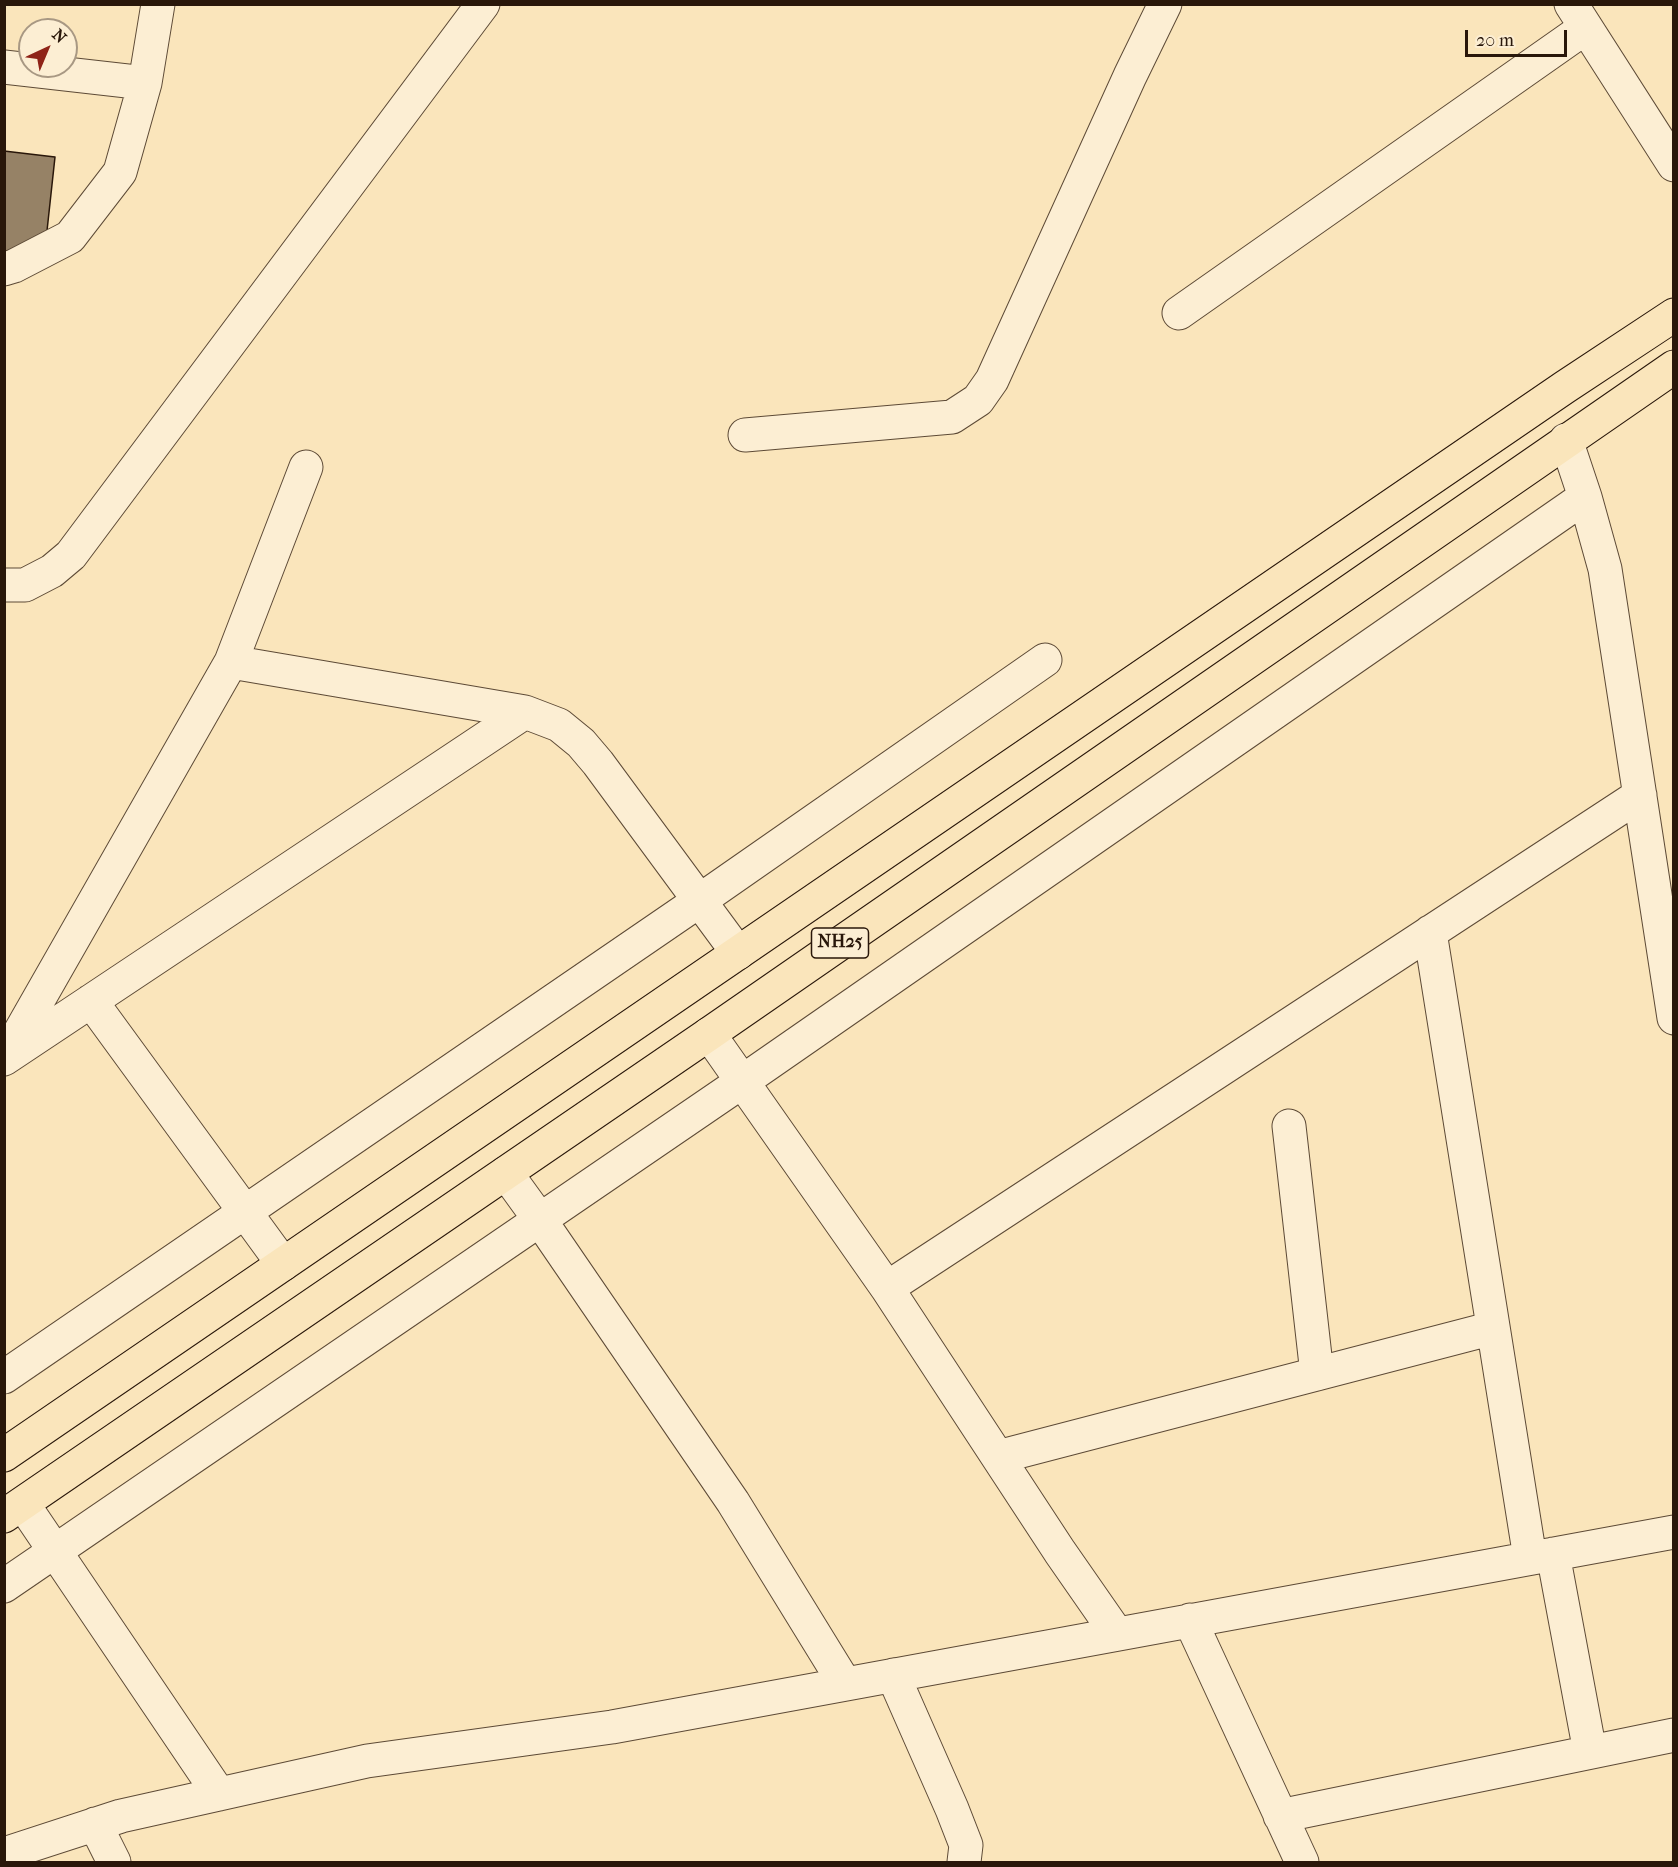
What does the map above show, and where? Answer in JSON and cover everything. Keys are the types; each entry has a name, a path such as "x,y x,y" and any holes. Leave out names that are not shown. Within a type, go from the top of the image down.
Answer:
{"highway":[{"name":"NH25","path":"4,1455 1546,400 1674,315"},
{"name":"NH25","path":"14,1510 709,1034 1674,367"}],"street":[{"path":"4,269 70,237 120,172 145,83 158,4"},
{"path":"4,585 25,585 52,571 71,555 483,4"},
{"path":"745,435 952,417 978,400 992,380 1165,4"},
{"path":"1179,313 1578,16 1674,165"},
{"path":"4,67 145,83"},
{"path":"1566,440 1605,569 1674,1017"},
{"path":"5,1059 231,662 306,467"},
{"path":"4,1586 743,1081 1585,497"},
{"path":"4,1377 699,901 1045,660"},
{"path":"231,662 525,712 559,725 581,743 738,953"},
{"path":"5,1059 525,712"},
{"path":"887,1288 1640,795"},
{"path":"1431,932 1493,1328 1542,1556 1590,1752"},
{"path":"91,1001 283,1264"},
{"path":"709,1034 887,1288 1060,1552 1117,1634"},
{"path":"1289,1126 1317,1374"},
{"path":"506,1173 733,1502 845,1684"},
{"path":"998,1457 1493,1328"},
{"path":"14,1510 55,1550 219,1794"},
{"path":"4,1854 121,1816 367,1761 612,1726 1674,1532"},
{"path":"1190,1620 1302,1863"},
{"path":"893,1675 966,1845 964,1863"},
{"path":"1280,1816 1674,1735"},
{"path":"95,1824 114,1863"}],"building":[{"path":"4,151 55,157 46,240 4,256"}]}
